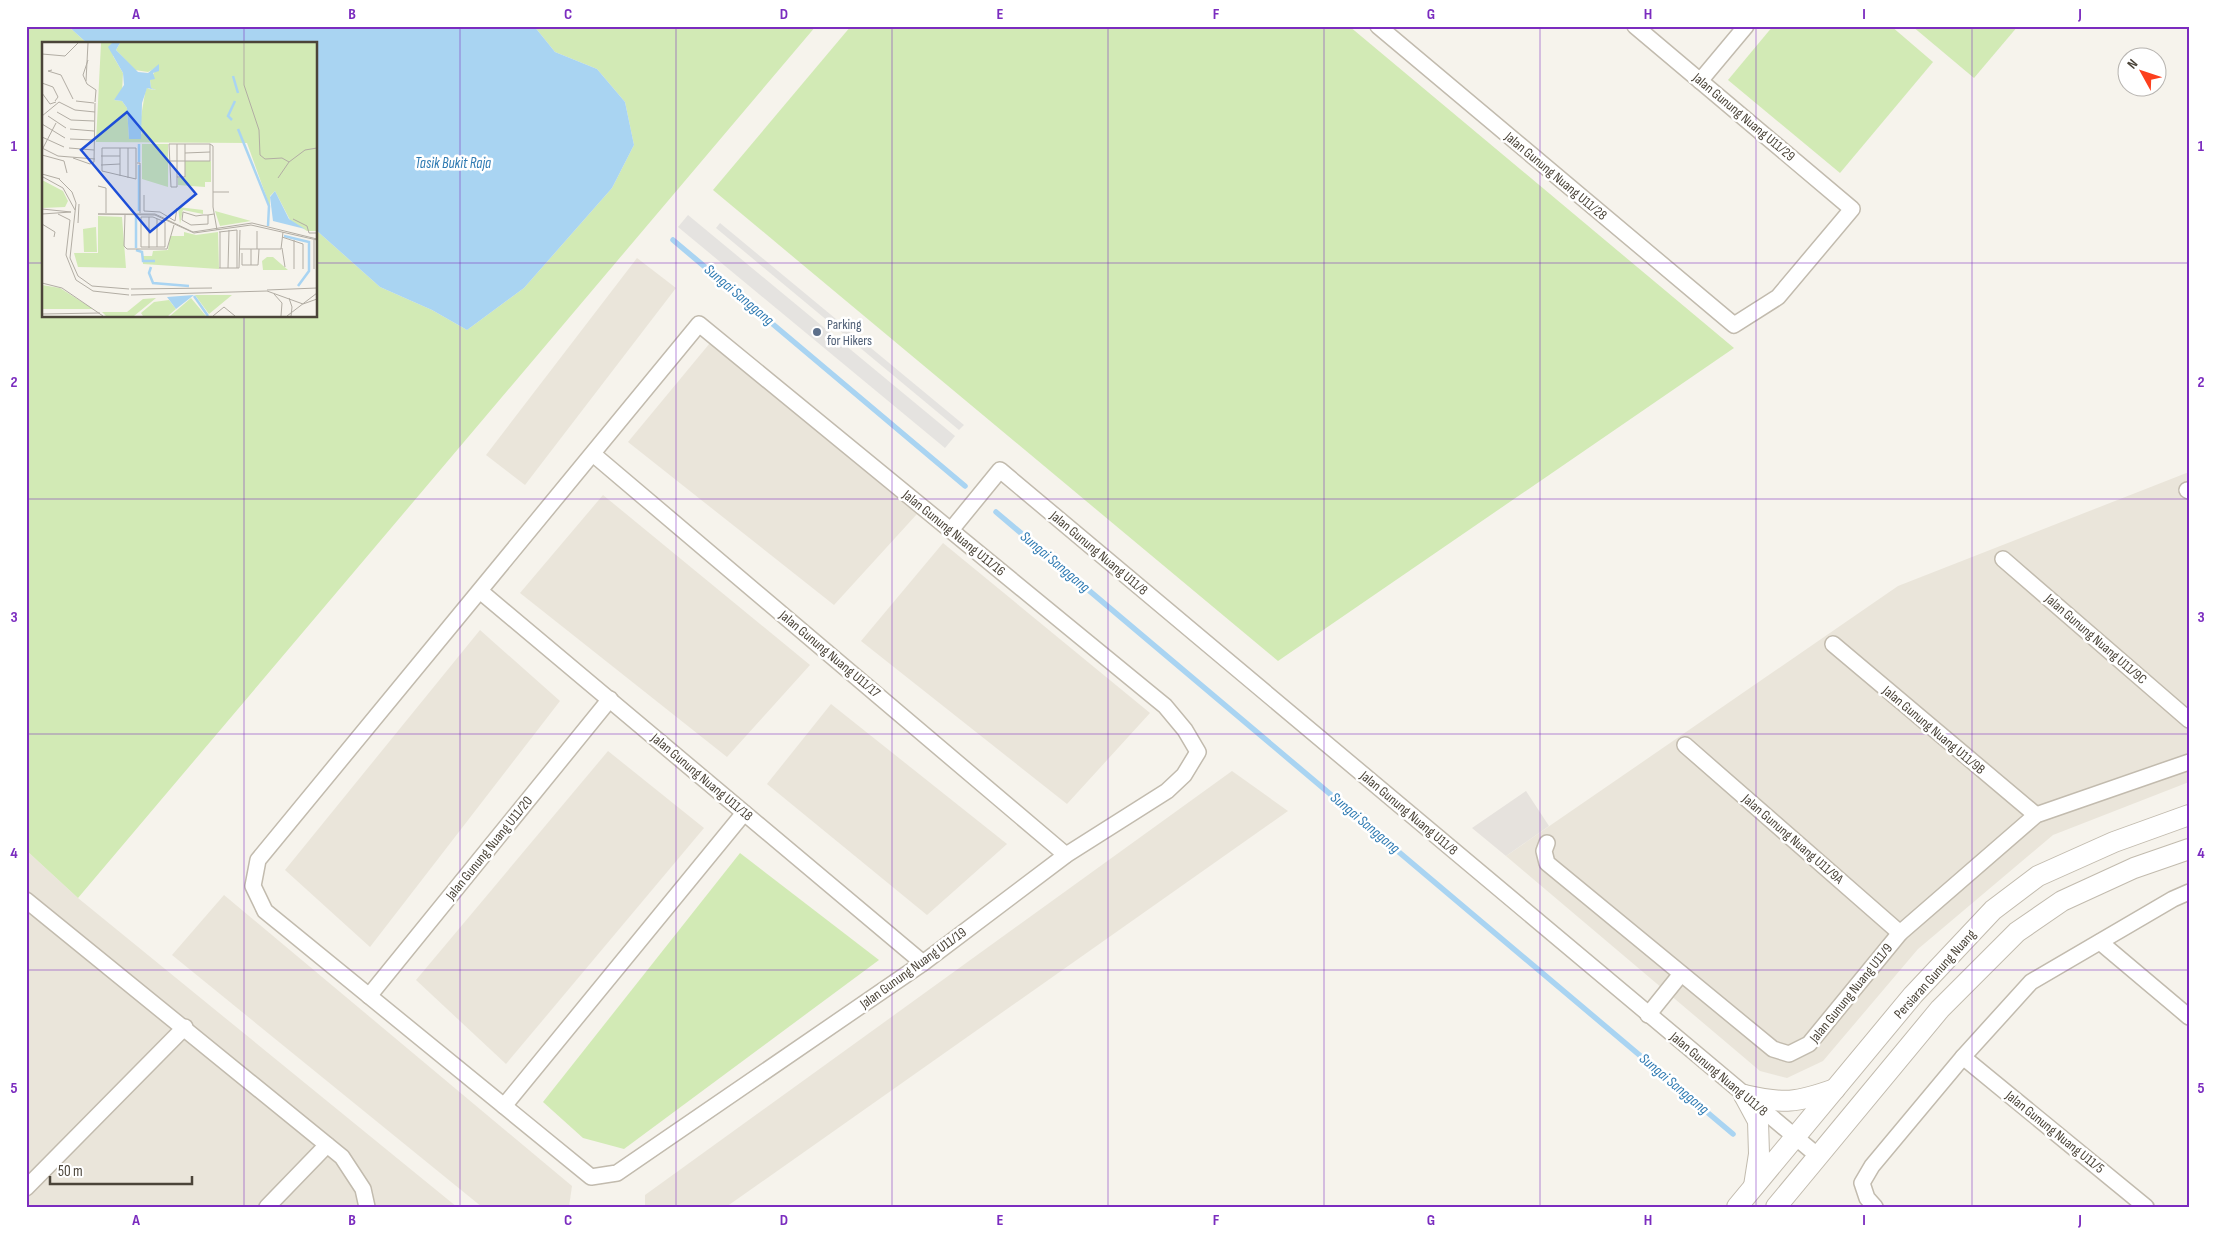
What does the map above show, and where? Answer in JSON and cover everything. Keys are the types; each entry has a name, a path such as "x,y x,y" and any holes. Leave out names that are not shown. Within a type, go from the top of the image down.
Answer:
{"street":[{"name":"Jalan Gunung Nuang U11/28","path":"1378,26 1734,325 1778,297 1852,209"},
{"name":"Jalan Gunung Nuang U11/29","path":"1635,26 1852,209"},
{"path":"1700,81 1746,26"},
{"name":"Jalan Gunung Nuang U11/16","path":"593,454 700,324 1165,706 1185,730 1198,752"},
{"path":"593,454 258,860 254,886 265,911 504,1106 744,813"},
{"name":"Jalan Gunung Nuang U11/17","path":"593,454 1066,855"},
{"name":"Jalan Gunung Nuang U11/8","path":"950,530 1000,470 1818,1156"},
{"name":"Jalan Gunung Nuang U11/9C","path":"2003,559 2189,720"},
{"name":"Jalan Gunung Nuang U11/18","path":"480,590 923,963"},
{"name":"Jalan Gunung Nuang U11/9B","path":"1832,644 2036,815"},
{"name":"Jalan Gunung Nuang U11/20","path":"369,996 610,699"},
{"name":"Jalan Gunung Nuang U11/9A","path":"1685,744 1900,932"},
{"name":"Jalan Gunung Nuang U11/19","path":"504,1106 591,1177 617,1173 923,963 1066,855 1167,791 1184,775 1198,752"},
{"name":"Jalan Gunung Nuang U11/9","path":"1547,843 1544,851 1547,863 1773,1049 1789,1054 1809,1044 1900,932 2036,815 2189,762"},
{"name":"Persiaran Gunung Nuang","path":"1737,1207 1913,995 1993,910 2038,876 2114,842 2189,815"},
{"name":"Persiaran Gunung Nuang","path":"1776,1207 1940,1009 2017,932 2062,901 2134,868 2189,849"},
{"path":"1875,1207 1867,1198 1862,1183 1876,1160 1963,1057 2031,982 2173,899 2189,892"},
{"path":"26,900 185,1027 342,1157 363,1189 367,1207"},
{"path":"2100,942 2189,1017"},
{"path":"1648,1014 1681,974"},
{"path":"26,1188 185,1027"},
{"name":"Jalan Gunung Nuang U11/5","path":"1963,1057 2146,1207"},
{"path":"1744,1095 1776,1102 1805,1100 1835,1089"},
{"path":"1744,1095 1758,1121 1759,1154 1753,1188"},
{"path":"268,1207 327,1145"}],"shaded area":[{"name":"Parking for Hikers","path":"688,215 955,436 945,448 678,227"},
{"name":"Parking for Hikers","path":"720,223 964,425 959,430 716,228"},
{"path":"637,258 676,288 525,485 486,455"},
{"path":"710,343 917,514 834,605 628,442"},
{"path":"2189,472 2189,782 2053,835 1918,949 1823,1061 1787,1078 1760,1071 1506,856 1898,586"},
{"path":"603,495 810,665 727,757 520,593"},
{"path":"943,543 1150,713 1067,804 861,641"},
{"path":"480,630 560,701 370,947 285,870"},
{"path":"831,704 1007,844 927,915 767,784"},
{"path":"608,751 704,828 506,1064 416,980"},
{"path":"1232,771 1288,811 726,1207 645,1207 645,1195"},
{"path":"1526,791 1549,826 1506,856 1472,828"},
{"path":"26,850 78,898 457,1207 26,1207"},
{"path":"224,895 572,1186 569,1207 482,1207 172,955"}],"green space":[{"path":"26,26 68,26 86,42 42,42 42,318 318,318 318,232 380,287 432,310 467,330 524,288 612,188 634,145 625,102 597,69 555,52 534,26 816,26 78,898 26,850"},
{"path":"851,26 1349,26 1734,348 1278,661 713,190"},
{"path":"1773,26 1891,26 1933,62 1840,173 1728,80"},
{"path":"1912,26 2018,26 1974,78"},
{"path":"740,853 879,960 624,1149 583,1138 543,1102"}],"water":[{"name":"Tasik Bukit Raja","path":"68,26 534,26 555,52 597,69 625,102 634,145 612,188 524,288 467,330 432,310 380,287 318,232 318,42 86,42"}],"waterway":[{"name":"Sungai Sanggang","path":"673,240 965,486"},
{"name":"Sungai Sanggang","path":"996,512 1733,1134"}],"place":[{"name":"Parking for Hikers","path":"817,332"}]}
